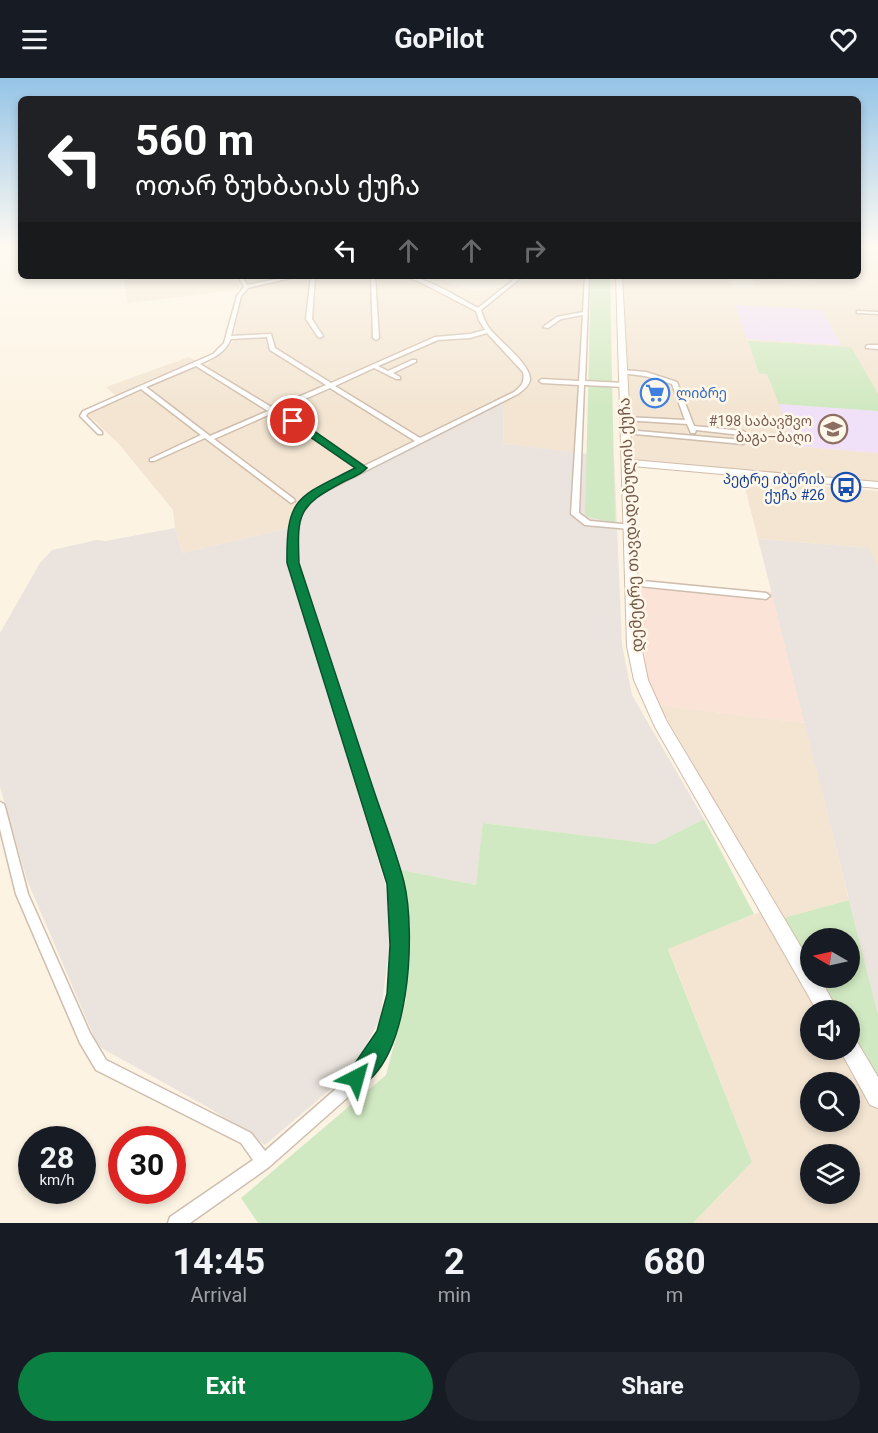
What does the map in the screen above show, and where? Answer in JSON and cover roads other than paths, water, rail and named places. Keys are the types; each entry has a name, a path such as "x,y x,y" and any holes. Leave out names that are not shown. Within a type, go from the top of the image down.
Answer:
{"main road":[{"name":"დემეტრე თავდადებულის ქუჩა","path":"620,299 634,646 641,680 649,701 822,1000"},
{"path":"627,463 878,485"},
{"path":"857,1060 878,1097"}],"street":[{"path":"100,433 83,416 85,412 215,355 228,338 238,299"},
{"path":"311,299 309,319 320,336"},
{"path":"374,299 376,338"},
{"path":"176,1223 264,1162 343,1092 370,1063 386,1035 396,994 400,945 396,884 293,563 292,531 294,519 302,504 315,493 516,393 525,385 528,379 524,368 487,331 478,310 458,299"},
{"path":"478,310 491,299"},
{"path":"586,299 575,514 588,523 630,526"},
{"path":"870,307 878,307"},
{"path":"859,312 878,313"},
{"path":"546,327 559,318 585,313"},
{"path":"152,460 274,410 437,338 470,336 487,331"},
{"path":"228,338 269,335 272,350 418,440"},
{"path":"868,346 878,347"},
{"path":"388,373 414,361"},
{"path":"197,364 274,410 362,468"},
{"path":"374,366 398,378"},
{"path":"623,372 646,374 675,382 694,438"},
{"path":"542,381 624,385"},
{"path":"142,387 291,501"},
{"path":"625,419 745,433 748,439 743,442 626,432"},
{"path":"632,583 766,596"},
{"path":"0,807 22,894 84,1038 102,1065 246,1138 264,1162"}],"place":[{"name":"ლიბრე","path":"655,393"},
{"name":"#198 საბავშვო ბაგა–ბაღი","path":"833,429"},
{"name":"პეტრე იბერის ქუჩა #26","path":"846,487"}]}
